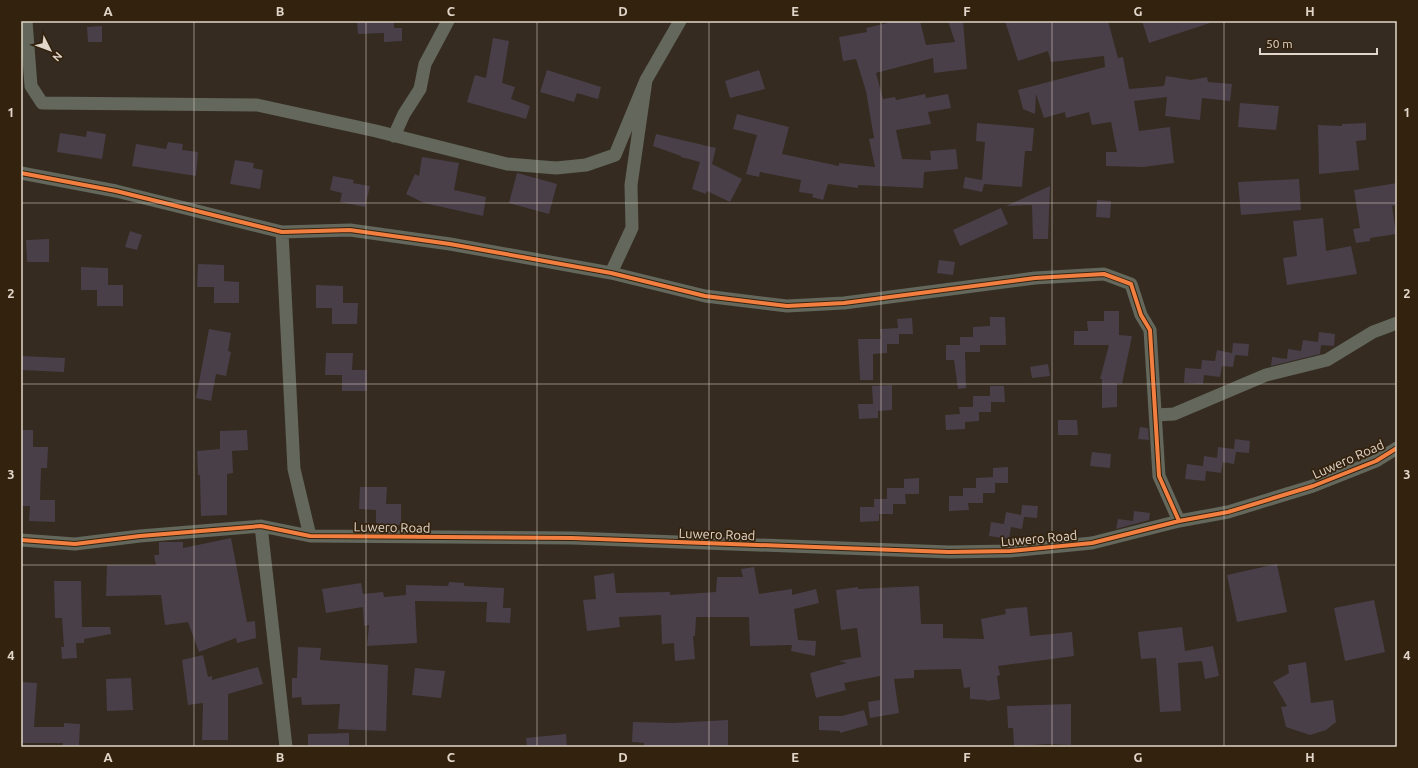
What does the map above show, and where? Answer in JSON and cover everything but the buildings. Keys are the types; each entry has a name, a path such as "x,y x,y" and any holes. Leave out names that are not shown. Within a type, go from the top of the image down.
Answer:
{"street":[{"path":"26,21 23,37 31,86 42,103 257,104 507,164 556,168 586,165 615,155 646,80 680,21"},
{"path":"394,136 404,114 420,89 425,64 448,21"},
{"path":"611,273 632,228 631,185 646,80"},
{"path":"21,173 116,192 282,232 350,230 450,244 611,273 705,296 787,306 844,303 1035,278 1104,274 1131,284 1141,316 1150,330 1159,476 1180,521"},
{"path":"282,232 294,469 310,536"},
{"path":"1156,415 1174,414 1266,376 1327,360 1373,332 1397,323"},
{"name":"Luwero Road","path":"21,540 75,544 140,536 261,526 310,536 572,538 933,552 987,551 1092,543 1180,521 1228,512 1313,486 1376,461 1397,448"},
{"path":"261,526 286,747"}],"cycle path":[{"path":"21,173 116,191 282,232 350,230 450,244 611,273 705,296 787,306 844,303 1035,278 1104,274 1131,284 1141,315 1150,330 1159,476 1179,521"},
{"path":"21,540 75,544 140,536 261,526 310,536 572,538 949,552 1010,551 1092,543 1179,521 1228,512 1313,486 1376,461 1397,448"}]}
